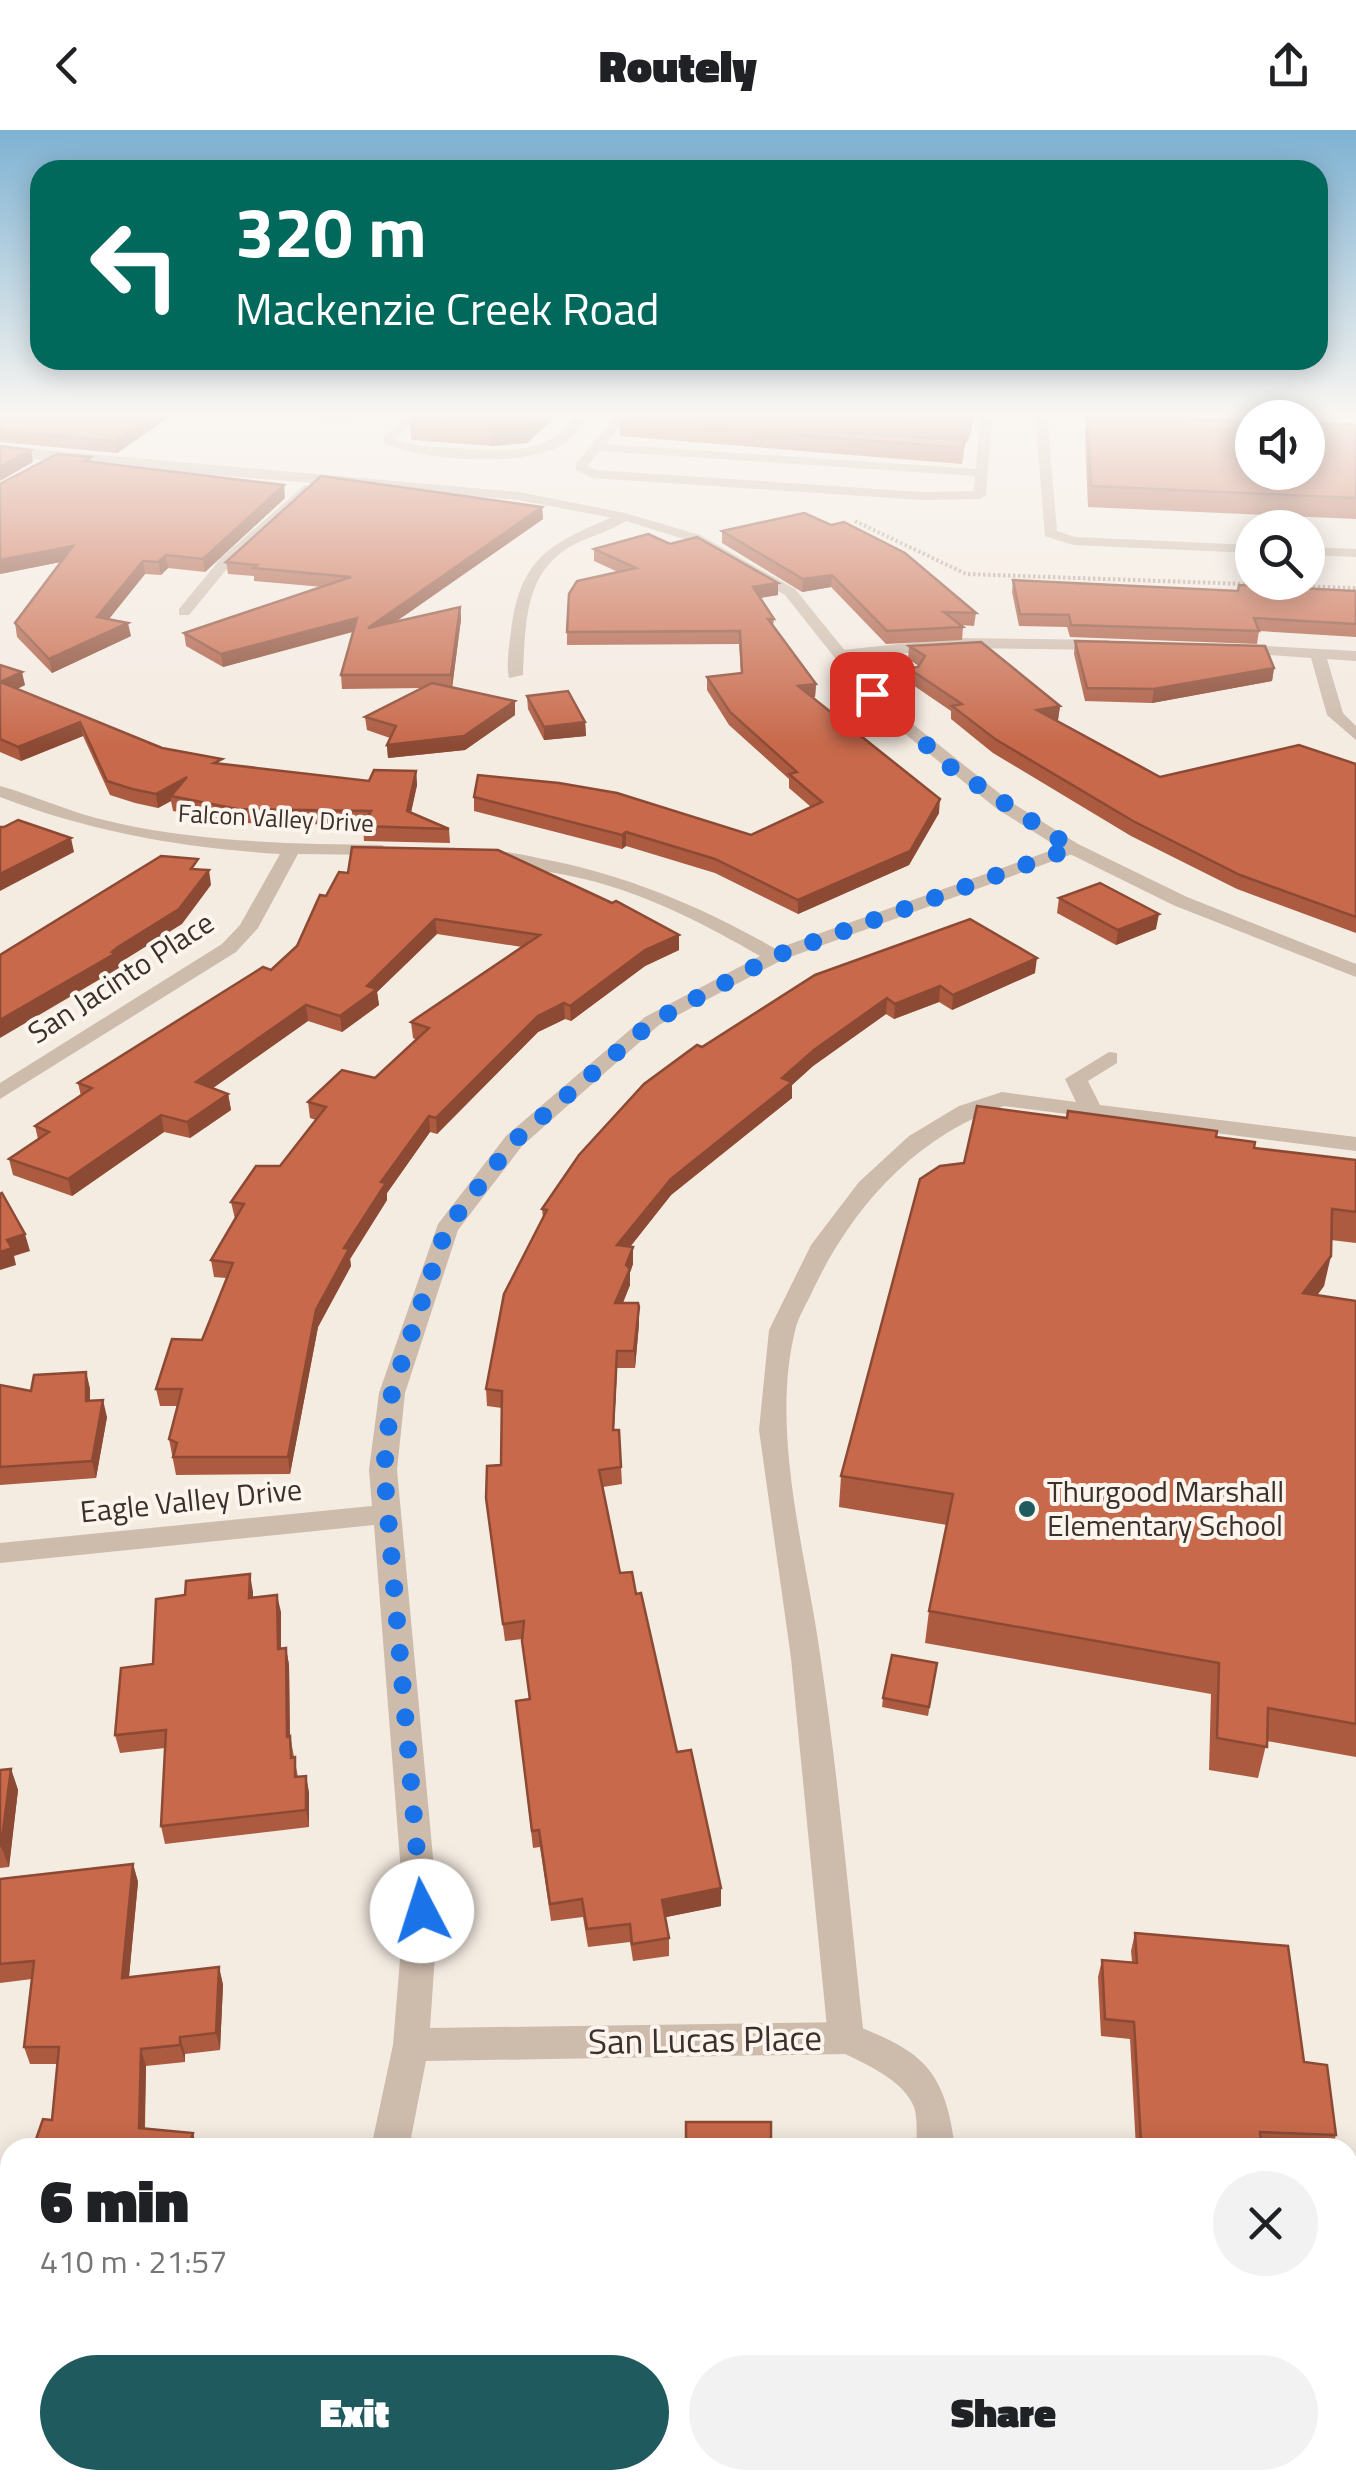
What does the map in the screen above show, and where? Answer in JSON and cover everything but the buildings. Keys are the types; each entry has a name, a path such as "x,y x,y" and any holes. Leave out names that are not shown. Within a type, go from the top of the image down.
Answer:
{"street":[{"path":"184,612 243,544 265,525"},
{"path":"515,675 522,586 540,558 608,525"},
{"path":"652,525 695,538 790,592 883,708 1003,805 1072,848 1180,901 1356,972"},
{"path":"1049,525 1050,533 1073,541 1235,548"},
{"path":"1325,552 1356,553"},
{"path":"843,655 954,644 1121,646"},
{"path":"1220,649 1356,656"},
{"path":"1318,654 1335,714 1356,736"},
{"name":"Falcon Valley Drive","path":"0,791 48,812 120,831 292,849 395,850"},
{"path":"392,2138 411,2044 422,1911 384,1470 392,1392 446,1229 514,1141 638,1034 775,956 1072,848"},
{"name":"San Jacinto Place","path":"0,1092 229,948 248,928 292,849"},
{"path":"459,854 583,869 648,889 775,956"},
{"path":"1090,1108 1076,1079 1109,1058"},
{"path":"846,2038 806,1658 772,1430 782,1330 820,1250 866,1187 917,1141 967,1111 1002,1098 1356,1144"},
{"name":"Eagle Valley Drive","path":"0,1553 388,1514"},
{"name":"San Lucas Place","path":"411,2044 846,2038 894,2062 920,2087 932,2106 935,2138"}],"place":[{"name":"Thurgood Marshall Elementary School","path":"1027,1509"}],"route":[{"path":"422,1911 384,1470 392,1392 446,1229 514,1141 652,1022 775,956 1072,848 949,766 872,694"}]}
